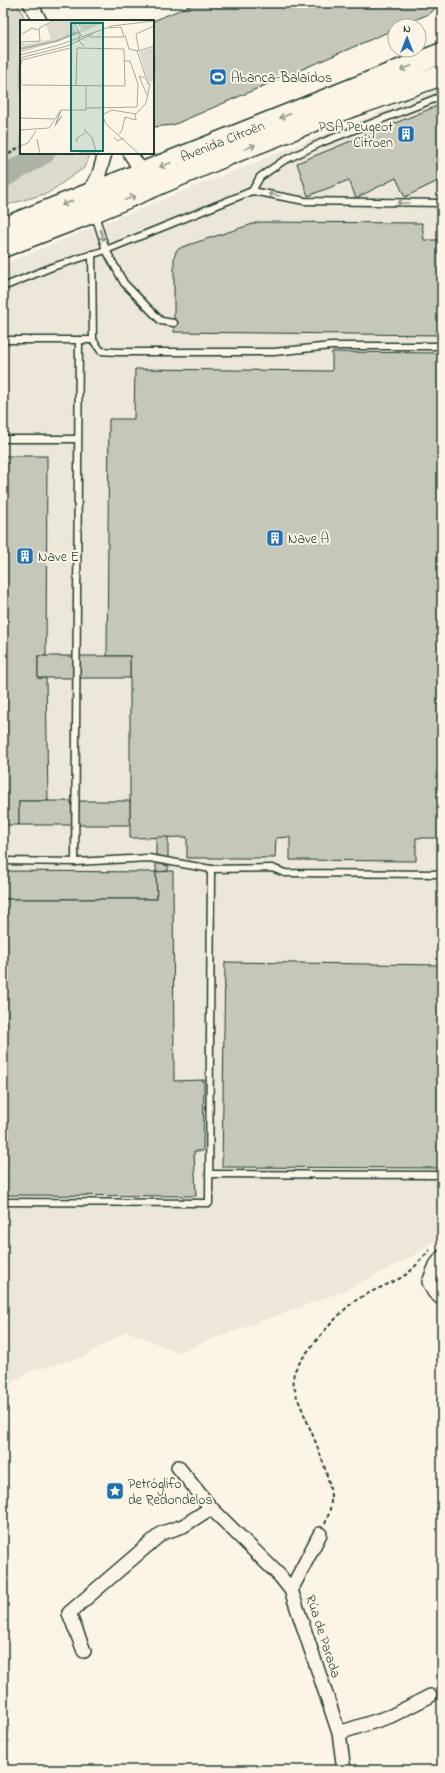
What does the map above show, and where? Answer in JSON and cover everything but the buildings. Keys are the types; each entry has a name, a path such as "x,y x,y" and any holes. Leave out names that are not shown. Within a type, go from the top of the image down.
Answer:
{"main road":[{"name":"Avenida Citroën","path":"4,240 147,181 442,53"},
{"name":"Avenida Citroën","path":"147,181 228,155 315,121 442,75"}],"street":[{"path":"30,3 39,20"},
{"path":"91,203 105,154"},
{"path":"131,154 147,181"},
{"path":"438,1252 436,1265 429,1282 434,1292 442,1298"},
{"name":"Rúa de Parada","path":"178,1467 210,1508 280,1576 291,1590 339,1733 344,1770"},
{"path":"84,1651 69,1613 162,1533 183,1526 210,1508"},
{"path":"291,1590 320,1534"},
{"path":"339,1733 391,1716 430,1696"}],"lane":[{"path":"252,191 260,177 283,161 323,142 442,96"},
{"path":"3,287 52,267 106,250 252,191 305,201 442,203"},
{"path":"91,203 106,250 124,283 161,321 174,323"},
{"path":"92,254 93,340 101,351 274,352 332,346 442,346"},
{"path":"3,340 93,340"},
{"path":"75,862 77,440 79,340"},
{"path":"3,439 77,440"},
{"path":"3,861 75,862 149,858 211,869 272,868 285,872 442,874"},
{"path":"3,1202 208,1203 211,869"},
{"path":"209,1174 442,1175"}],"path":[{"path":"3,158 20,147"},
{"path":"320,1534 328,1517 331,1500 322,1463 296,1391 294,1375 300,1360 313,1344 354,1301 406,1275 422,1257 438,1252"}],"shaded area":[{"path":"3,3 17,3 26,20 20,20 20,154 91,154 84,168 48,193 3,206"},
{"path":"442,87 442,1235 413,1256 346,1290 178,1352 127,1331 83,1357 28,1372 3,1389 3,264"}],"waterway":[{"path":"3,177 42,154"}],"place":[{"name":"Abanca-Balaídos","path":"218,77"},
{"name":"PSA Peugeot Citroen","path":"406,134"},
{"name":"Nave A","path":"275,538"},
{"name":"Nave E","path":"25,556"},
{"name":"Petróglifo de Redondelos","path":"115,1491"}]}
